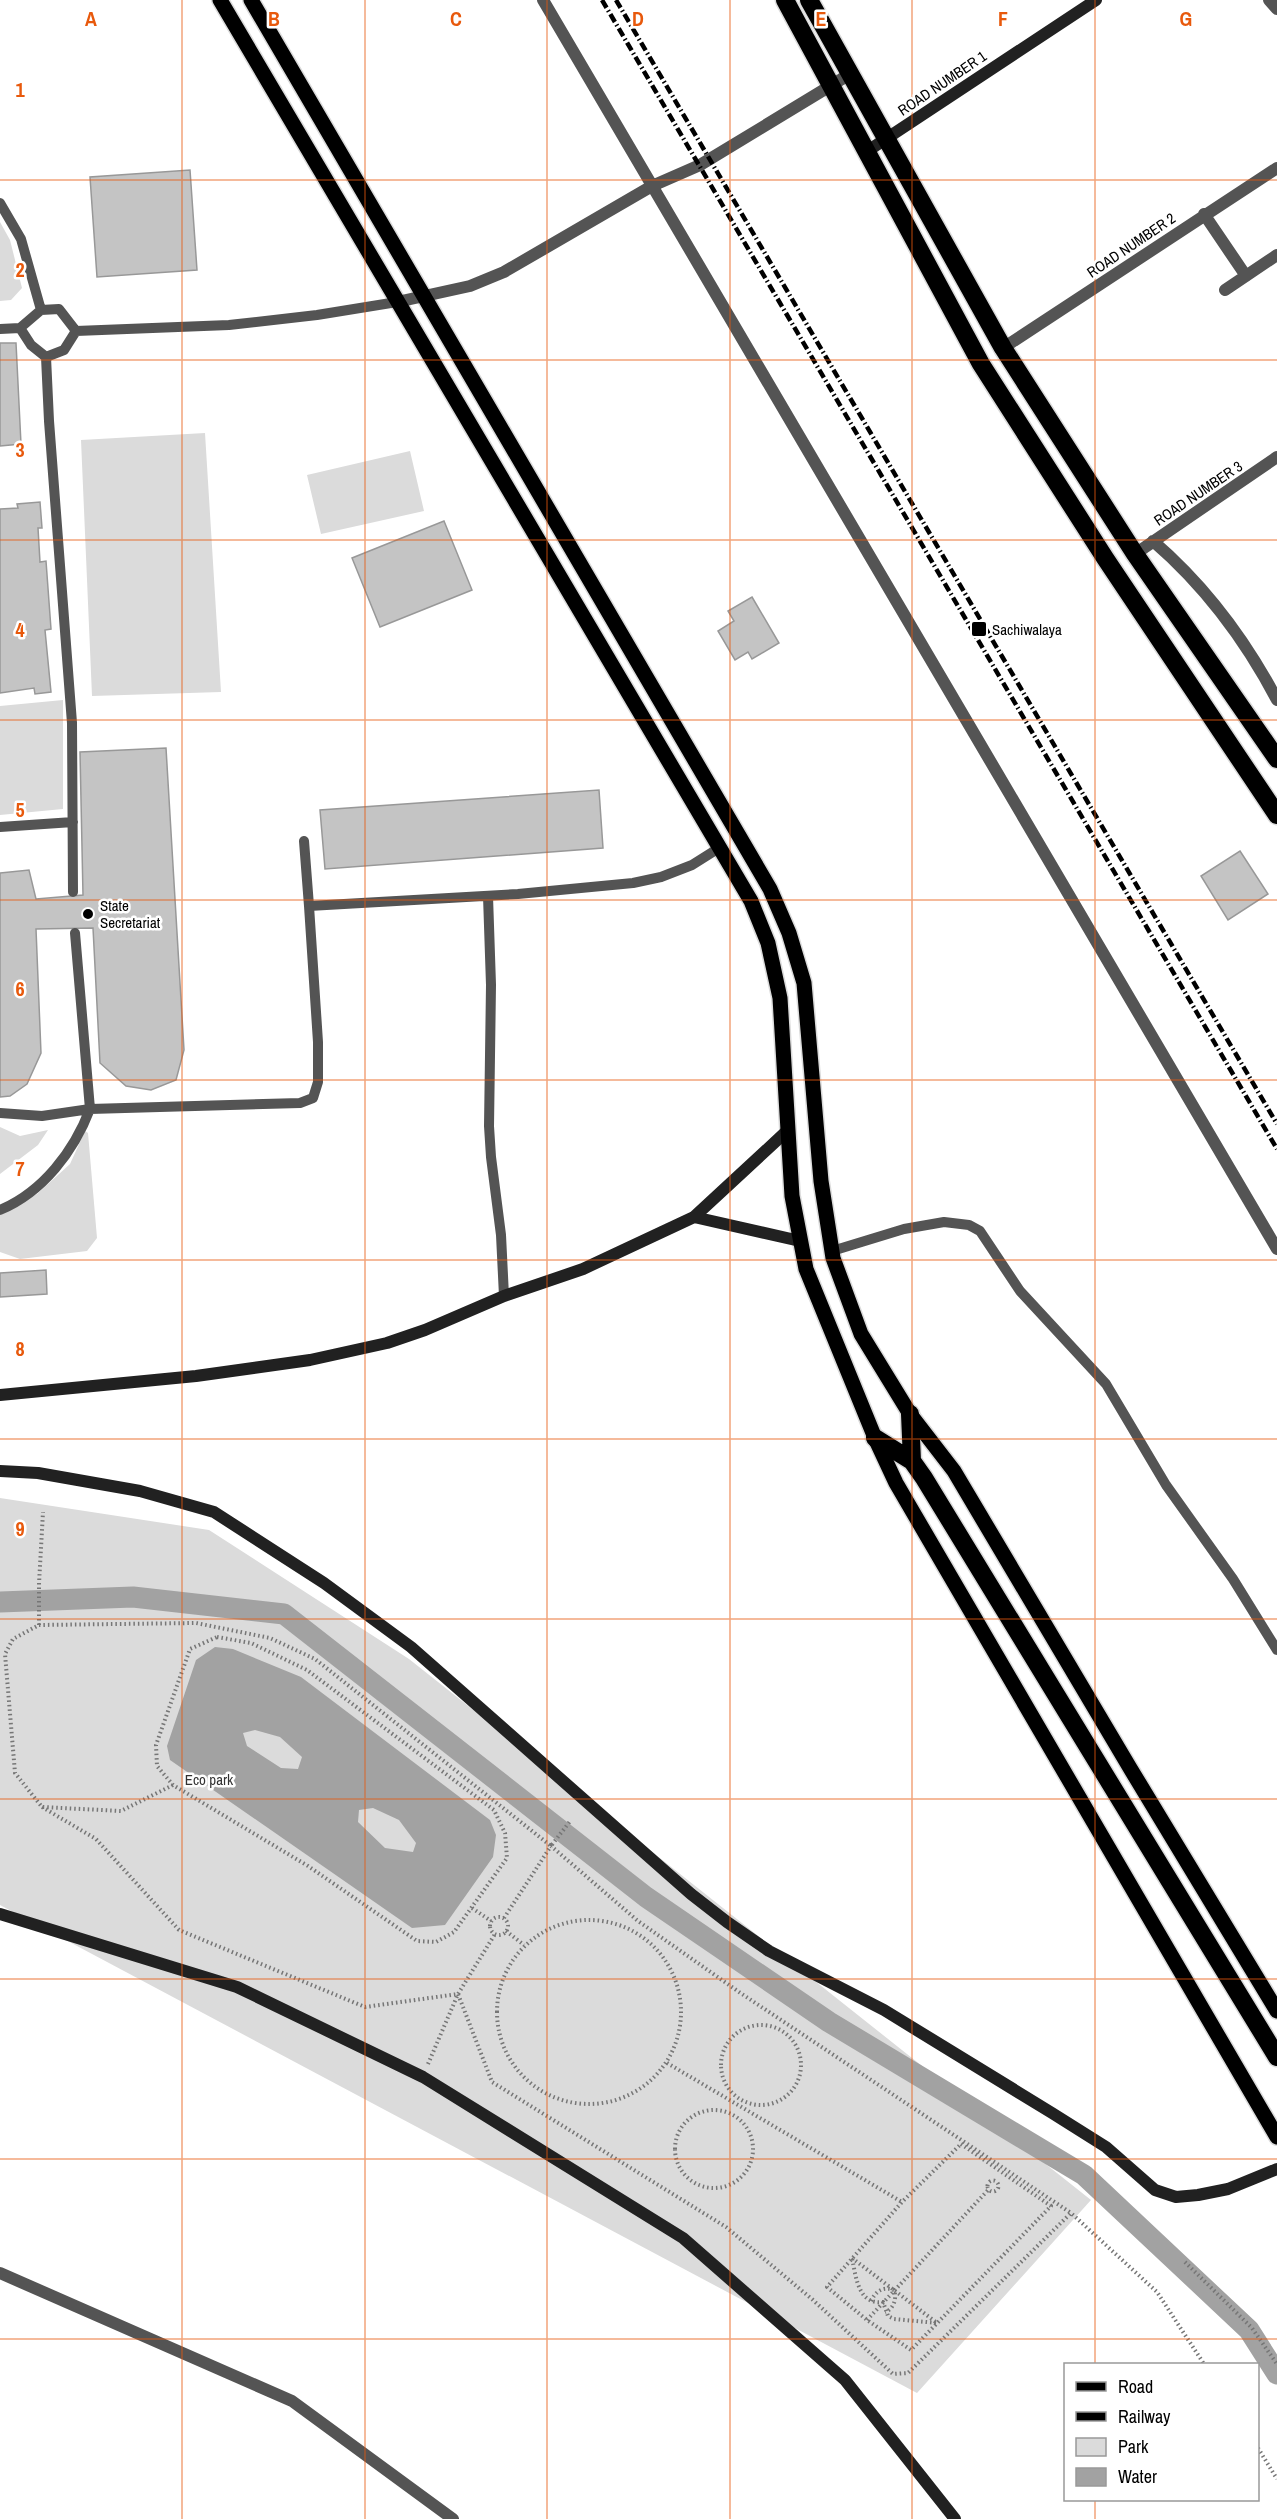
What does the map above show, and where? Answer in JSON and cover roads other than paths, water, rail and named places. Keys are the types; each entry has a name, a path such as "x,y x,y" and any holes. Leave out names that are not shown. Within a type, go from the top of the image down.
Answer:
{"highway":[{"path":"784,0 981,364 1105,558 1277,815"},
{"path":"809,0 1003,348 1135,554 1274,750"},
{"path":"910,1414 912,1461"},
{"path":"875,1438 912,1461 924,1478 1277,2056"}],"main road":[{"path":"220,0 751,901 768,943 780,998 792,1196 806,1269 875,1438 896,1483 1277,2137"},
{"path":"251,0 770,889 789,933 804,983 821,1181 832,1251 861,1334 910,1414 954,1471 1277,2011"}],"street":[{"path":"543,0 1277,1249"},
{"name":"ROAD NUMBER 1","path":"866,152 1096,0"},
{"path":"1269,0 1277,9"},
{"path":"397,302 470,286 504,272 652,186 700,165 850,74"},
{"name":"ROAD NUMBER 2","path":"1003,348 1277,168"},
{"path":"1204,214 1246,276"},
{"path":"1225,290 1277,255"},
{"name":"ROAD NUMBER 3","path":"1135,554 1277,457"},
{"path":"1153,541 1189,574 1222,616 1251,655 1277,700"},
{"path":"0,1395 195,1376 310,1360 387,1343 425,1330 504,1296 583,1269 694,1217 788,1130"},
{"path":"694,1217 800,1240"},
{"path":"0,1471 38,1473 140,1491 214,1512 324,1583 411,1647 691,1894 727,1922 769,1951 884,2010 1052,2113 1106,2147 1155,2190 1176,2197 1198,2195 1228,2189 1277,2169"},
{"path":"0,1914 237,1987 423,2077 683,2238 845,2380 954,2519"},
{"path":"0,2273 292,2401 453,2519"}],"lane":[{"path":"0,203 21,239 41,310"},
{"path":"76,331 229,325 317,315 397,302"},
{"path":"0,329 20,328 41,310 59,309 76,331"},
{"path":"20,328 31,345 46,357 72,723 73,892"},
{"path":"46,357 64,350 76,331"},
{"path":"0,827 73,822"},
{"path":"0,1113 42,1116 90,1109 300,1102 313,1098 318,1082 318,1042 304,841"},
{"path":"309,906 488,896 633,883 661,877 692,865 719,848"},
{"path":"488,896 491,985 489,1126 501,1235 504,1296"},
{"path":"0,1209 39,1185 80,1135 90,1109 75,933"},
{"path":"832,1251 904,1229 944,1222 969,1225 980,1231 1020,1291 1106,1384 1166,1485 1233,1579 1277,1650"}],"water":[{"path":"215,1647 233,1649 301,1677 490,1820 496,1835 493,1857 445,1925 412,1928 170,1760 167,1746 196,1660","holes":["255,1730 280,1737 302,1757 298,1769 281,1768 247,1746 243,1733","373,1808 399,1820 416,1843 413,1852 385,1848 358,1822 359,1810"]}],"waterway":[{"path":"0,1602 133,1597 284,1614 646,1897 829,2022 1084,2175 1249,2330 1277,2374"}],"railway":[{"path":"602,0 1277,1149"},
{"path":"616,0 1277,1124"}],"place":[{"name":"Sachiwalaya","path":"979,629"},
{"name":"State Secretariat","path":"88,914"}],"park label":[{"name":"Eco park","path":"209,1779"}]}
